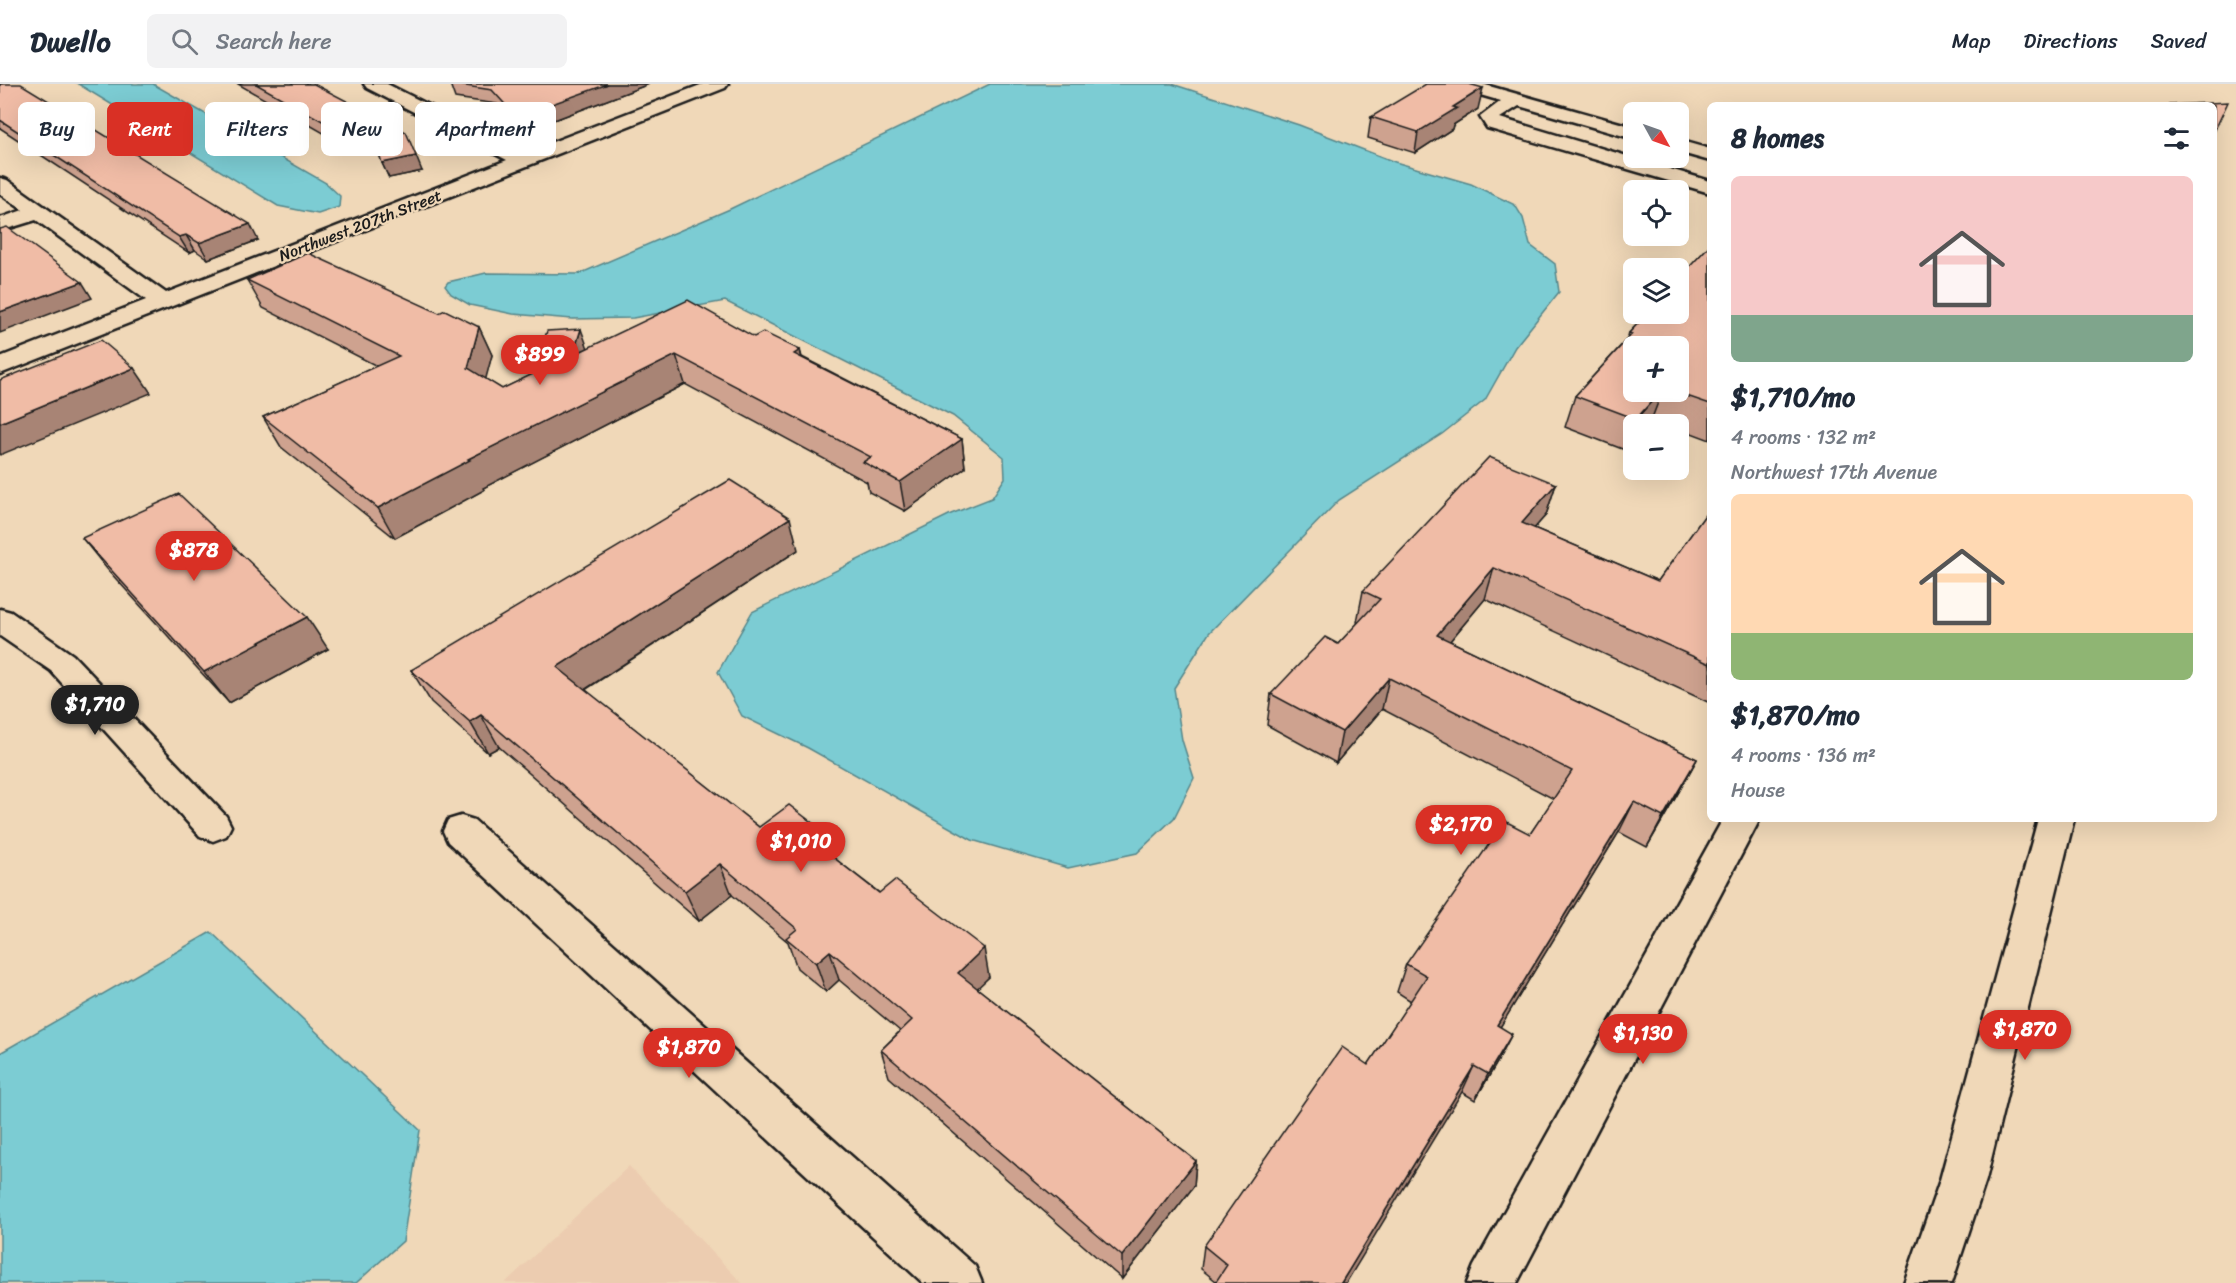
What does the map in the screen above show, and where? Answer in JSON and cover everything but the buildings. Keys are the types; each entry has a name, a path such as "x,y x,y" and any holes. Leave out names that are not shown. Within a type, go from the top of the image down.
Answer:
{"street":[{"path":"382,88 413,84"},
{"name":"Northwest 207th Street","path":"0,366 719,84"},
{"path":"1462,84 1623,130"},
{"path":"382,88 524,161"},
{"path":"1515,100 1490,117 1494,124 1707,186"},
{"path":"1689,149 1707,154"},
{"path":"0,184 162,301"},
{"path":"0,225 38,212"},
{"path":"0,620 62,663 213,826"},
{"path":"1491,1283 1740,822"},
{"path":"1928,1283 1963,1180 2054,822"},
{"path":"461,831 958,1283"}],"shaded area":[{"path":"629,1166 742,1283 505,1283"}],"water":[{"path":"78,84 153,84 184,102 108,102"},
{"path":"990,84 1172,84 1299,125 1395,162 1471,184 1515,205 1523,218 1530,245 1555,264 1559,292 1515,347 1485,400 1442,434 1339,500 1209,633 1174,688 1182,740 1194,778 1174,818 1137,853 1068,868 972,840 808,748 742,716 718,672 752,612 951,514 992,498 1005,478 1004,457 953,416 725,301 633,318 572,319 513,314 470,305 451,294 445,286 448,282 486,273 579,274 730,209"},
{"path":"193,107 205,114 205,156 279,156 326,183 340,196 339,207 318,214 278,206 193,154"},
{"path":"211,932 420,1130 403,1241 356,1283 0,1283 0,1053"}]}
